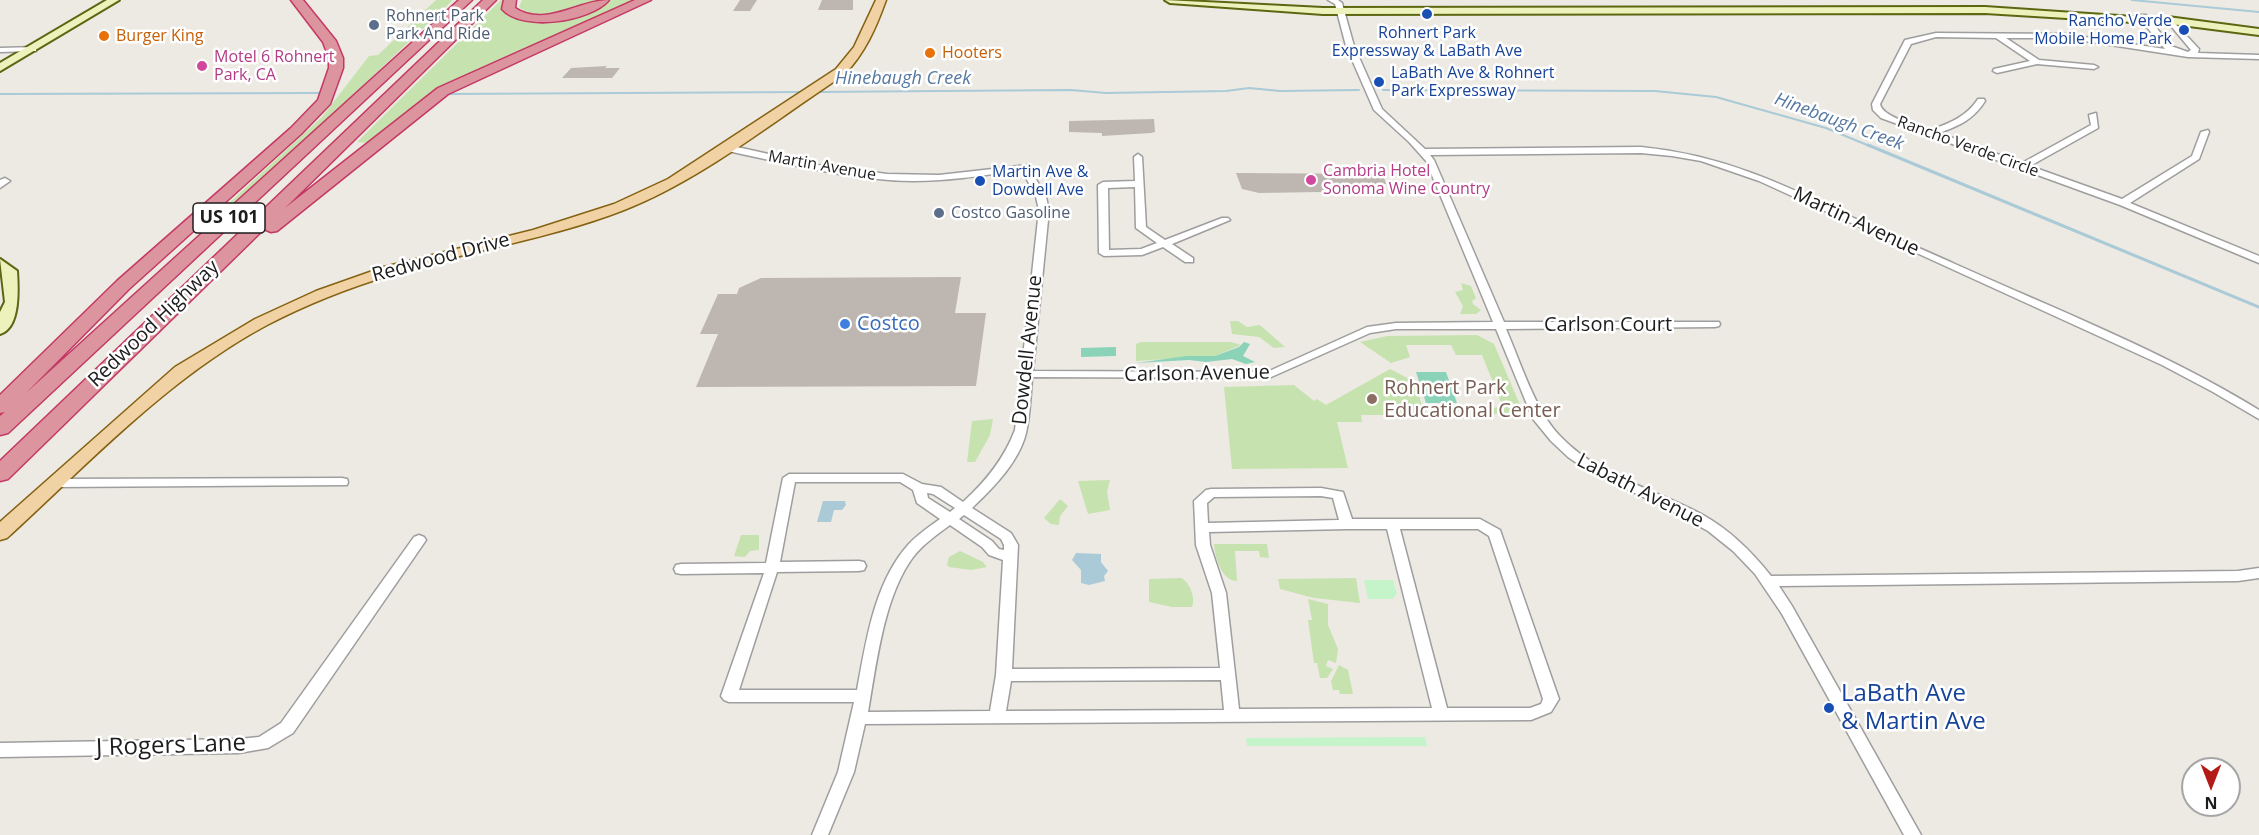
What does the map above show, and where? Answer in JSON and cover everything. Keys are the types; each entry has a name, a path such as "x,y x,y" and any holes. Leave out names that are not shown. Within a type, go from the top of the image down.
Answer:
{"highway":[{"path":"0,408 123,285 290,136 325,101 336,68 334,50 297,0"},
{"path":"434,30 459,0"},
{"name":"Redwood Highway","path":"0,428 466,0"},
{"name":"Redwood Highway","path":"0,474 490,0"},
{"path":"510,0 508,9 510,12 521,16 542,18 584,11 603,0"},
{"path":"222,257 270,228 443,91 645,0"}],"main road":[{"path":"0,68 114,0"},
{"name":"Redwood Drive","path":"0,533 182,371 269,318 322,294 389,270 538,233 619,207 673,182 821,86 859,53 881,0"},
{"path":"1170,0 1259,8 1339,3"},
{"path":"1254,0 1339,3 1806,6 1995,10 2145,20 2259,32"},
{"path":"0,263 10,271 12,302 0,328"}],"street":[{"name":"Labath Avenue","path":"1339,3 1350,46 1370,91 1386,119 1430,160 1539,419 1552,439 1570,455 1594,471 1700,520 1747,557 1769,581 1913,835"},
{"name":"Rancho Verde Circle","path":"2145,20 2168,48 2188,56"},
{"path":"2174,23 2196,51 2188,56"},
{"path":"1996,34 2037,62"},
{"name":"Rancho Verde Circle","path":"2259,57 2188,56 2075,37 1996,34 1936,35 1908,42 1876,104 1877,110 1884,116 2123,203 2259,260"},
{"path":"0,50 33,49"},
{"path":"1997,71 2037,62 2094,67"},
{"path":"1931,133 1965,120 1976,111 1981,101"},
{"path":"2021,167 2095,126 2093,115"},
{"path":"2123,203 2196,158 2205,132"},
{"name":"Martin Avenue","path":"728,148 831,171 884,177 964,176 1025,167"},
{"name":"Martin Avenue","path":"1423,152 1641,150 1673,153 1715,162 1812,201 2166,363 2217,389 2259,415"},
{"path":"1138,157 1141,228 1189,260"},
{"name":"Dowdell Avenue","path":"820,835 848,765 883,611 897,572 917,543 964,507 1001,470 1017,444 1021,430 1044,210 1041,197 1025,167"},
{"path":"1140,184 1104,185 1104,253 1142,252 1225,219"},
{"name":"Carlson Court","path":"1500,326 1715,324"},
{"name":"Carlson Avenue","path":"1027,374 1269,375 1366,330 1396,326 1500,326"},
{"path":"864,696 729,696 772,567 789,478 903,478 919,488 936,489 1006,536 1011,545 1008,557 1011,582 1004,675 997,717"},
{"path":"56,483 342,482"},
{"path":"919,488 922,500 987,544 994,552 1008,557"},
{"path":"1232,716 1219,593 1203,545 1200,501 1211,494 1321,492 1338,495 1347,524"},
{"path":"859,718 1532,714 1546,708 1551,699 1495,533 1480,524 1347,524 1201,528"},
{"path":"1392,524 1441,715"},
{"name":"J Rogers Lane","path":"0,750 239,746 262,743 287,728 419,540"},
{"path":"681,569 859,566"},
{"path":"1769,581 2238,576 2259,573"},
{"path":"1004,675 1228,674"}],"green space":[{"path":"436,0 453,0 240,202 229,203 322,117 369,56 378,55"},
{"path":"501,0 507,0 504,11 512,16 535,20 560,20 595,11 612,0 636,0 433,91 368,143 357,142"},
{"path":"522,0 597,0 591,5 570,12 535,14 519,7"},
{"path":"1461,283 1471,286 1476,298 1472,301 1473,304 1481,310 1476,314 1460,314 1463,306 1455,292 1463,290"},
{"path":"1230,321 1238,321 1247,327 1260,325 1285,347 1274,348 1259,337 1232,334"},
{"path":"1477,335 1494,344 1523,412 1521,414 1491,414 1489,408 1503,407 1482,355 1456,355 1451,345 1406,345 1410,357 1391,363 1360,342 1387,336"},
{"path":"1141,342 1231,342 1241,345 1215,356 1136,361 1136,344"},
{"path":"1244,342 1250,344 1243,356 1255,362 1246,364 1232,359 1206,362 1189,360 1136,363 1187,356 1215,356 1239,347"},
{"path":"1116,347 1116,356 1081,357 1081,348"},
{"path":"1390,369 1415,382 1422,406 1411,415 1361,415 1362,422 1337,422 1348,468 1232,469 1224,387 1294,385 1314,401 1317,399 1326,405"},
{"path":"1416,372 1446,372 1457,403 1426,403"},
{"path":"993,419 990,435 975,462 967,462 972,421"},
{"path":"1110,480 1107,492 1110,510 1088,514 1078,481"},
{"path":"1060,499 1068,506 1060,516 1059,525 1051,524 1044,518"},
{"path":"741,535 759,535 759,550 750,551 745,557 734,556"},
{"path":"1214,544 1267,544 1269,558 1260,557 1259,551 1235,551 1237,581 1232,580 1220,568"},
{"path":"960,551 983,562 987,567 971,570 949,567 947,565 949,557"},
{"path":"1181,578 1191,591 1192,607 1172,607 1149,602 1149,579"},
{"path":"1356,578 1360,603 1314,598 1280,589 1278,579"},
{"path":"1364,580 1393,580 1397,594 1392,599 1368,599"},
{"path":"1308,599 1328,604 1328,625 1338,649 1336,663 1328,660 1326,666 1333,669 1327,678 1320,678 1317,663 1314,663 1308,620 1312,620"},
{"path":"1339,665 1348,670 1353,694 1340,694 1339,690 1333,690 1331,681"},
{"path":"1425,737 1427,746 1247,746 1246,738"}],"water":[{"path":"823,501 845,501 846,505 842,510 834,510 831,522 817,522"},
{"path":"1076,553 1101,554 1101,562 1108,571 1104,576 1105,581 1089,585 1081,583 1081,570 1072,560"}],"building":[{"path":"740,0 757,0 750,11 733,11"},
{"path":"822,0 853,0 853,10 818,10"},
{"path":"607,66 605,68 620,68 612,78 562,78 571,68"},
{"path":"1154,119 1155,132 1151,133 1102,136 1102,133 1069,132 1069,121"},
{"name":"Cambria Hotel Sonoma Wine Country","path":"1236,173 1383,174 1386,184 1384,184 1385,189 1381,189 1382,191 1259,193 1242,189"},
{"name":"Costco","path":"961,277 955,313 986,313 976,386 696,387 718,334 700,334 718,294 737,294 739,288 761,278"}],"waterway":[{"path":"2132,0 2259,12"},
{"name":"Hinebaugh Creek","path":"814,92 1071,90 1106,93 1226,91 1249,88 1280,91 1359,90"},
{"name":"Hinebaugh Creek","path":"1383,90 1655,91 1716,97 1826,128 1872,147"},
{"name":"Hinebaugh Creek","path":"447,94 804,92"},
{"path":"0,94 319,93"},
{"name":"Hinebaugh Creek","path":"1868,145 2259,307"}],"place":[{"name":"Rohnert Park Expressway & LaBath Ave","path":"1427,14"},
{"name":"Rohnert Park Park And Ride","path":"374,25"},
{"name":"Rancho Verde Mobile Home Park","path":"2184,30"},
{"name":"Burger King","path":"104,36"},
{"name":"Hooters","path":"930,53"},
{"name":"Motel 6 Rohnert Park, CA","path":"202,66"},
{"name":"LaBath Ave & Rohnert Park Expressway","path":"1379,82"},
{"name":"Cambria Hotel Sonoma Wine Country","path":"1311,180"},
{"name":"Martin Ave & Dowdell Ave","path":"980,181"},
{"name":"Costco Gasoline","path":"939,213"},
{"name":"Costco","path":"845,324"},
{"name":"Rohnert Park Educational Center","path":"1372,399"},
{"name":"LaBath Ave & Martin Ave","path":"1829,708"}]}
